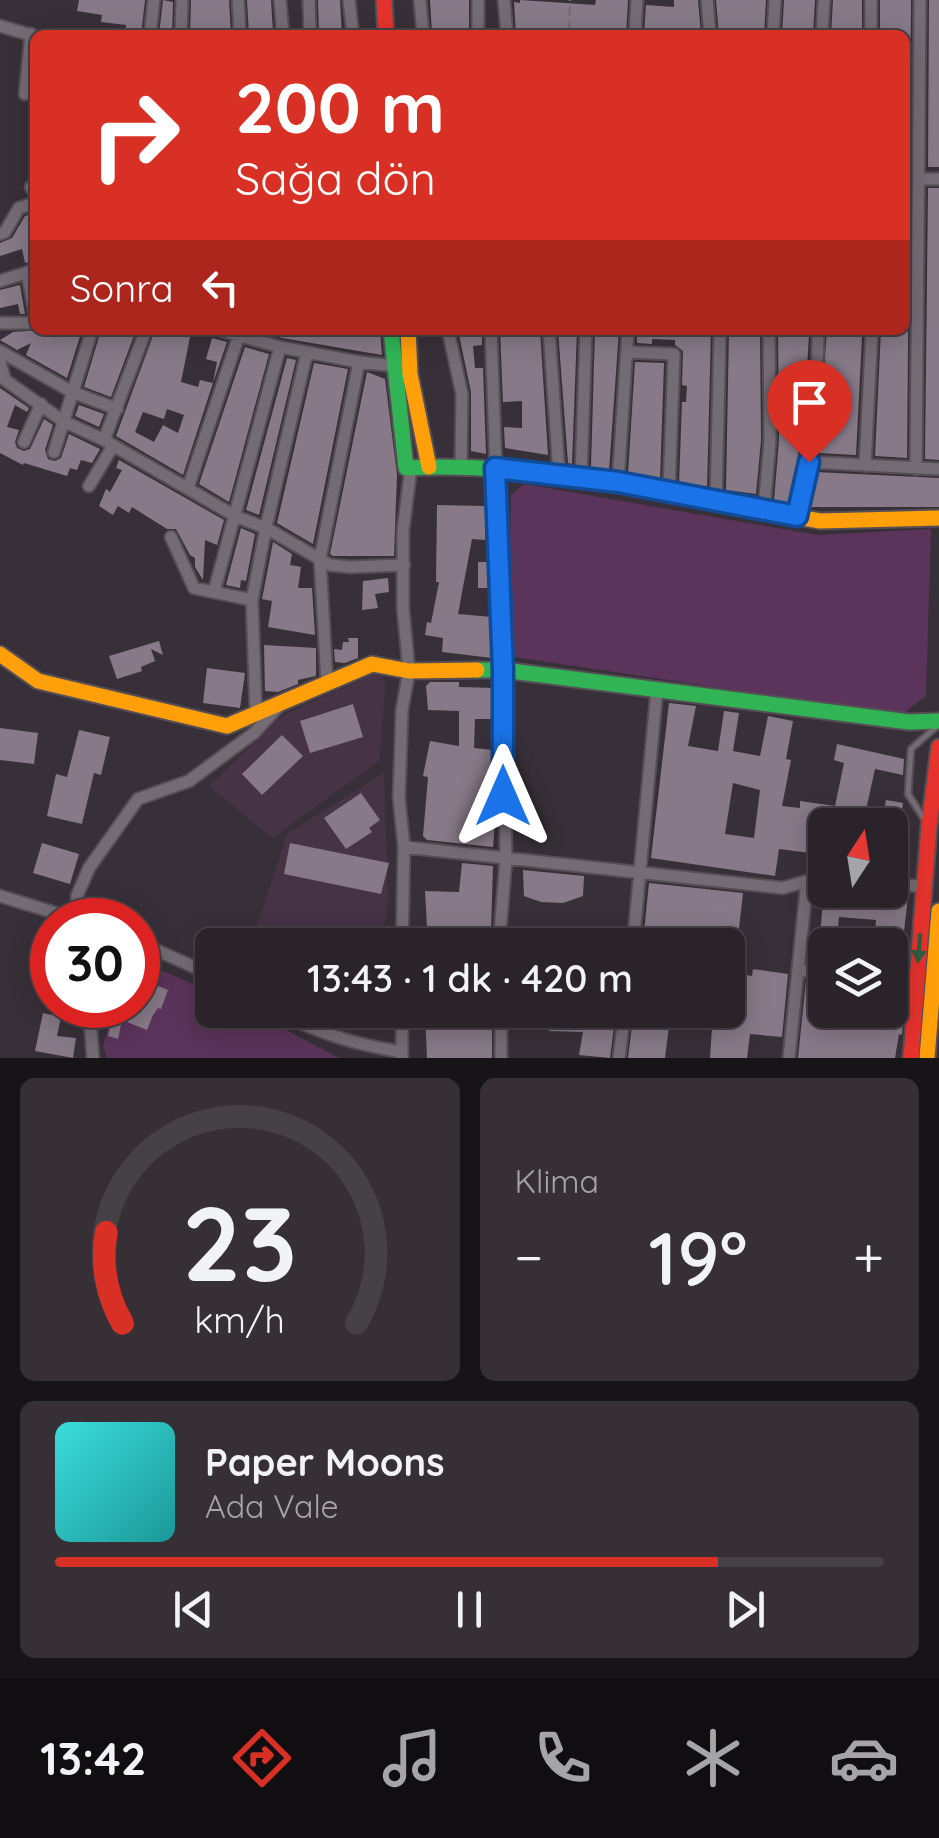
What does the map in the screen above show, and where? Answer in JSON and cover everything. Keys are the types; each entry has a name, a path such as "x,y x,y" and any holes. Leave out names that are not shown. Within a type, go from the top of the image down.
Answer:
{"street":[{"path":"151,30 154,0"},
{"path":"181,30 182,0"},
{"path":"238,0 240,30"},
{"path":"280,0 282,30"},
{"path":"309,0 310,30"},
{"path":"350,0 353,30"},
{"path":"384,0 386,30"},
{"path":"420,0 423,30"},
{"path":"478,0 478,30"},
{"path":"504,0 507,30"},
{"path":"635,30 638,0"},
{"path":"708,0 710,30"},
{"path":"774,30 775,0"},
{"path":"822,30 824,0"},
{"path":"870,30 871,0"},
{"path":"916,469 912,230 919,178 920,0"},
{"path":"0,26 30,34"},
{"path":"25,94 30,57"},
{"path":"919,178 939,179"},
{"path":"0,234 19,208 30,205"},
{"path":"0,281 30,271"},
{"path":"0,323 30,323"},
{"path":"54,452 90,335"},
{"path":"89,486 108,443 144,335"},
{"path":"188,488 239,335 280,347 395,366"},
{"path":"392,335 406,468 462,465 559,474 820,520 939,518"},
{"path":"408,335 410,374 429,466"},
{"path":"449,335 462,394 462,465"},
{"path":"491,335 506,859 500,928"},
{"path":"549,335 559,474"},
{"path":"582,477 586,335"},
{"path":"618,482 628,335"},
{"path":"716,501 720,335"},
{"path":"764,510 770,440 769,335"},
{"path":"797,516 809,462 818,335"},
{"path":"865,466 872,335"},
{"path":"214,592 280,347"},
{"path":"0,351 72,392 117,409"},
{"path":"256,713 252,600 307,352"},
{"path":"628,352 674,354 668,491"},
{"path":"0,362 5,380 63,421 235,516 266,527 330,565 350,568 404,564"},
{"path":"327,683 320,559 359,362"},
{"path":"24,442 41,404"},
{"path":"809,462 939,470"},
{"path":"402,928 400,781 402,710 409,671 403,608 403,531 411,468"},
{"path":"172,537 194,588 252,600"},
{"path":"0,654 38,682 227,726 372,664 409,671 503,670 939,723"},
{"path":"635,928 657,689"},
{"path":"77,898 89,868 138,800 189,782 254,733 284,701"},
{"path":"911,1058 939,746"},
{"path":"404,847 783,888 807,881 788,1058"},
{"path":"908,885 924,886"},
{"path":"0,896 30,905"},
{"path":"927,1058 939,911"},
{"path":"160,952 195,968"},
{"path":"798,970 808,971"},
{"path":"908,983 916,984"},
{"path":"91,1028 93,1058"},
{"path":"308,1028 402,1055 402,1028"},
{"path":"501,1028 502,1058"},
{"path":"620,1058 623,1028"}],"lane":[{"path":"929,826 908,794 911,749 939,723"}],"path":[{"path":"569,30 570,0"}],"shaded area":[{"path":"524,484 817,535 931,529 926,696 901,715 508,656 511,495"},
{"path":"380,670 386,684 379,761 272,838 209,786 282,716"},
{"path":"384,773 388,902 384,928 257,928 287,834"},
{"path":"160,970 195,985 195,1028 282,1028 339,1058 107,1058 103,1047 108,1028 160,1028"}],"building":[{"path":"79,0 145,0 142,30 126,30 126,25 101,22 102,15 77,11"},
{"path":"163,0 173,2 172,30 160,30"},
{"path":"191,0 229,0 231,30 190,30"},
{"path":"247,0 271,0 273,30 249,30"},
{"path":"318,0 340,0 342,30 319,30"},
{"path":"430,0 469,0 469,30 432,30"},
{"path":"596,0 628,0 626,30 516,30 514,2 595,5"},
{"path":"674,0 698,0 701,30 644,30 646,5 674,7"},
{"path":"716,0 766,0 764,30 719,30"},
{"path":"784,0 815,0 813,30 782,30"},
{"path":"833,0 862,0 862,30 831,30"},
{"path":"880,0 911,0 910,114 910,30 880,30"},
{"path":"929,0 939,0 939,167 928,167"},
{"path":"928,188 939,188 939,460 925,459"},
{"path":"30,214 30,262 25,263 22,249 0,256 0,243 12,238 25,216"},
{"path":"20,285 25,314 20,314 18,304 0,308 0,290"},
{"path":"13,332 80,335 67,378 26,355 31,343 17,350 0,340"},
{"path":"100,335 134,335 111,397 84,387"},
{"path":"153,335 190,335 181,382 198,387 200,380 213,383 183,475 116,436","holes":["167,409 184,415 178,433 163,425 154,442 135,432 143,412 164,419"]},
{"path":"272,335 380,335 382,355"},
{"path":"459,335 482,335 482,345 473,346 475,368 483,368 486,454 471,451 471,392"},
{"path":"500,335 540,335 548,455 505,448 504,427 522,428 522,401 503,402"},
{"path":"558,335 577,335 572,464 568,463"},
{"path":"595,335 619,335 609,471 591,467"},
{"path":"637,335 711,335 707,489 679,484 682,402 686,402 687,386 682,385 683,351 675,340 637,343"},
{"path":"729,335 760,335 761,440 756,494 726,490"},
{"path":"778,335 809,335 806,387 795,386 794,417 804,418 790,504 774,501 779,440"},
{"path":"827,335 862,337 856,455 818,453"},
{"path":"881,335 908,335 907,458 875,456"},
{"path":"212,338 227,342 213,383 217,362 206,359"},
{"path":"245,347 269,354 229,502 199,484"},
{"path":"287,358 296,360 259,515 246,510"},
{"path":"635,362 664,363 660,480 628,474"},
{"path":"314,363 348,369 313,544 277,523"},
{"path":"367,372 385,379 397,475 394,556 333,556 330,554"},
{"path":"0,388 29,408 27,412 15,405 7,427 19,430 17,448 30,449 44,419 53,425 45,450 48,459 61,458 69,434 100,449 92,463 81,460 77,470 70,468 67,476 23,465 0,453"},
{"path":"79,405 104,414 99,427 75,416"},
{"path":"119,460 224,520 217,545 205,540 203,580 195,567 195,558 176,529 167,529 132,507 129,513 118,506 113,515 99,506 106,489 110,492 122,470 116,468"},
{"path":"815,472 939,478 939,507 808,507"},
{"path":"437,505 486,506 485,540 472,539 458,614 492,617 492,658 442,652 443,638 425,635 439,582"},
{"path":"241,528 255,534 246,581 241,580 240,588 226,585"},
{"path":"273,542 292,554 290,565 301,567 298,588 312,588 315,635 268,627 272,601 262,599"},
{"path":"478,562 490,562 491,588 478,588"},
{"path":"388,578 389,592 375,594 378,608 362,610 363,581"},
{"path":"348,638 358,638 358,658 335,662 334,649 342,650"},
{"path":"159,641 163,655 151,649 155,661 141,667 142,671 117,679 109,656"},
{"path":"264,645 316,648 316,676 298,680 298,684 278,692 265,691"},
{"path":"207,668 245,673 240,708 203,703"},
{"path":"430,682 494,688 493,719 475,719 474,748 493,750 493,847 427,840 423,836 428,777 423,776 430,741 459,746 459,711 428,710 426,686"},
{"path":"669,703 696,706 688,746 718,751 724,711 739,713 733,751 760,756 768,716 793,721 786,759 791,760 782,806 800,808 800,801 835,806 844,763 834,760 837,744 904,759 903,775 875,769 866,808 808,808 808,853 779,849 775,876 651,858","holes":["733,783 760,790 754,838 725,834"]},
{"path":"353,704 363,737 310,753 300,721"},
{"path":"0,728 38,733 34,764 0,760"},
{"path":"79,730 110,737 101,775 94,773 82,824 47,816 56,774 67,777"},
{"path":"282,735 303,756 262,795 242,774"},
{"path":"361,793 380,820 369,828 372,832 346,849 324,818"},
{"path":"886,800 903,803 902,808 885,808"},
{"path":"42,843 79,854 70,884 33,873"},
{"path":"290,843 389,863 381,894 284,874"},
{"path":"462,863 493,866 491,928 427,927 425,891 459,892"},
{"path":"523,870 584,876 583,896 563,903 524,896"},
{"path":"649,883 743,893 739,928 644,928"},
{"path":"822,908 907,908 904,928 875,928 876,920 839,917 838,928 821,928"},
{"path":"753,969 788,974 782,1037 750,1034 747,1058 710,1058 712,1028 745,1028 745,975 752,976"},
{"path":"806,980 808,1028 902,1028 895,1058 798,1058"},
{"path":"160,987 168,990 160,1009"},
{"path":"40,1028 59,1028 57,1036 76,1038 73,1058 35,1051"},
{"path":"110,1028 120,1028 118,1039 108,1036"},
{"path":"426,1028 492,1028 492,1058 427,1058"},
{"path":"614,1028 610,1058 579,1055 583,1032 549,1031"},
{"path":"632,1028 669,1028 665,1058 628,1058"}],"traffic: fast":[{"path":"392,335 406,468 510,470 682,496"},
{"path":"477,670 503,670 909,722 939,721"}],"traffic: slow":[{"path":"408,335 410,374 429,467"},
{"path":"682,496 820,521 939,518"},
{"path":"0,654 38,681 227,726 372,664 409,671 477,670"},
{"path":"927,1058 939,911"}],"traffic: jam":[{"path":"384,0 386,30"},
{"path":"911,1058 939,747"}],"route":[{"path":"503,796 503,670 495,468 618,482 797,516 809,462"}]}
